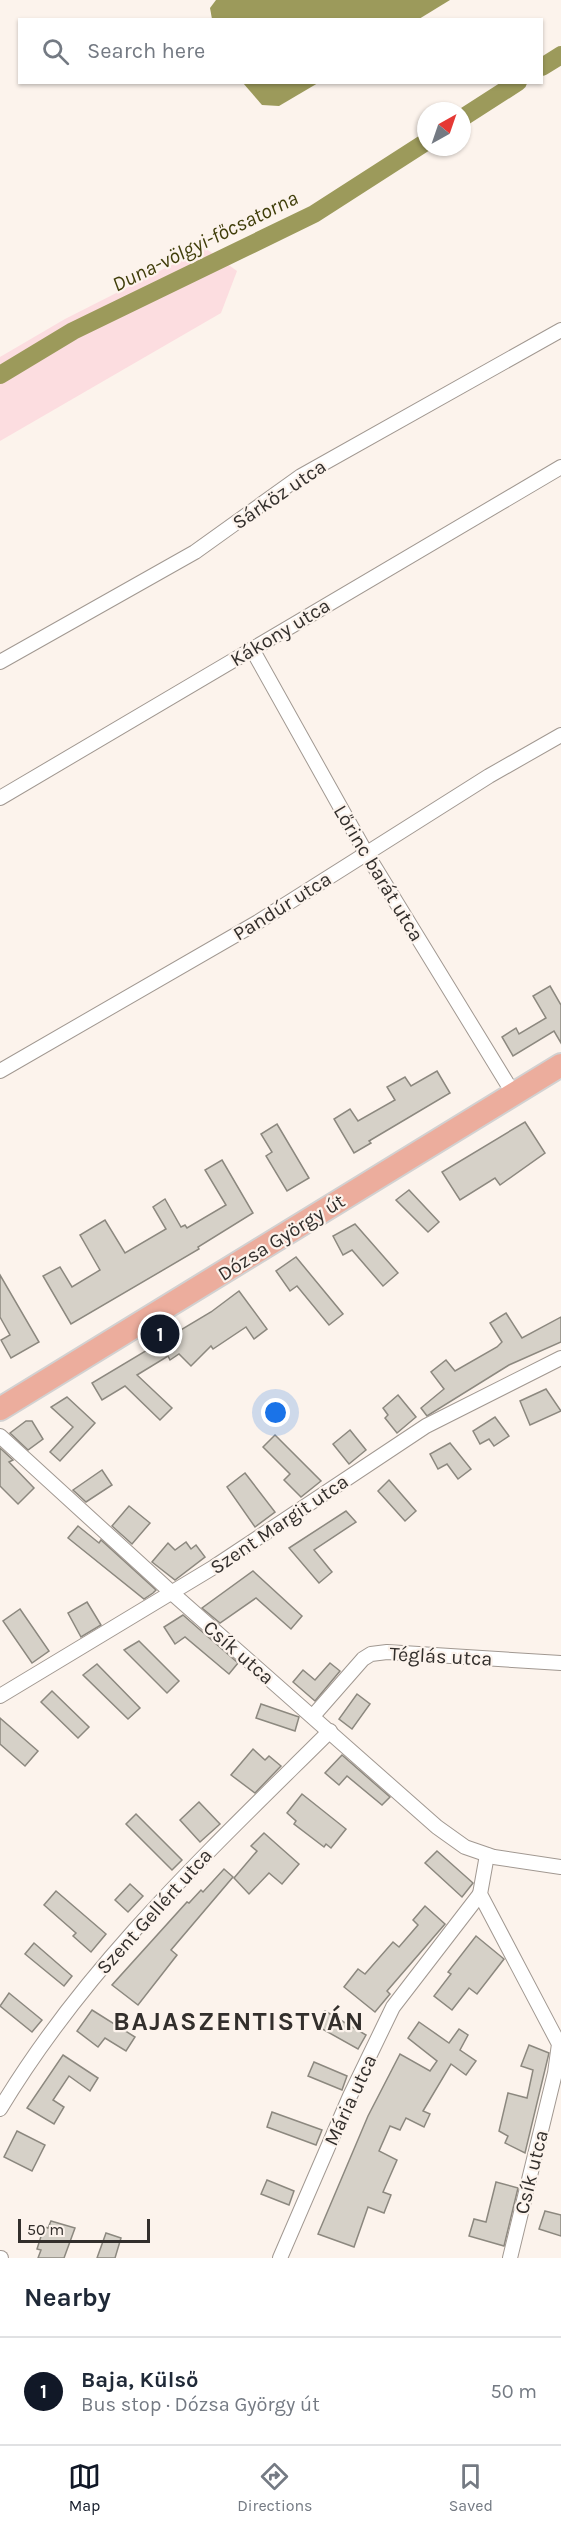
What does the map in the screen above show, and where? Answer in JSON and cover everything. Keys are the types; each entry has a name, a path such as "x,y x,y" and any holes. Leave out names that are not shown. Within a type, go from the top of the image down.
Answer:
{"main road":[{"name":"Dózsa György út","path":"0,1409 561,1065"}],"street":[{"name":"Sárköz utca","path":"0,662 195,552 301,476 561,330"},
{"name":"Kákony utca","path":"0,798 561,467"},
{"name":"Lőrinc barát utca","path":"252,649 366,854 513,1093"},
{"name":"Pandúr utca","path":"0,1071 258,922 489,776 561,735"},
{"name":"Szent Margit utca","path":"0,1696 172,1593 426,1426 561,1358"},
{"name":"Csík utca","path":"0,1436 172,1593 437,1827 465,1847 490,1856 561,1867"},
{"name":"Téglás utca","path":"313,1716 363,1659 371,1654 387,1652 561,1663"},
{"name":"Szent Gellért utca","path":"0,2109 59,2022 113,1953 178,1881 330,1731"},
{"path":"480,1894 490,1856"},
{"name":"Csík utca","path":"480,1894 559,2044 555,2073 510,2258"},
{"name":"Mária utca","path":"280,2258 350,2096 393,2007 480,1894"}],"shaded area":[{"path":"216,0 450,0 421,18 212,18 210,8"},
{"path":"244,84 316,84 279,106 262,105"},
{"path":"205,248 237,271 221,313 0,441 0,357 65,319"}],"building":[{"path":"550,986 561,1005 561,1043 554,1031 513,1056 502,1037 516,1028 519,1034 546,1018 533,996"},
{"path":"437,1071 450,1093 369,1141 371,1143 354,1153 334,1119 350,1109 358,1121 395,1100 387,1087 405,1077 411,1086"},
{"path":"525,1122 545,1153 500,1185 495,1178 460,1200 442,1172"},
{"path":"277,1124 309,1178 287,1191 266,1156 272,1152 261,1134"},
{"path":"222,1160 253,1213 198,1247 199,1249 71,1324 43,1276 60,1267 72,1287 100,1270 80,1235 105,1220 125,1253 166,1229 153,1207 165,1199 181,1227 185,1225 187,1228 226,1205 205,1170"},
{"path":"409,1190 439,1222 428,1232 396,1200"},
{"path":"355,1224 398,1273 383,1286 352,1250 343,1255 333,1236"},
{"path":"296,1257 343,1314 329,1325 297,1286 290,1291 276,1271"},
{"path":"0,1275 39,1342 11,1358 1,1340 10,1335 0,1317"},
{"path":"239,1291 267,1329 254,1339 246,1327 213,1349 211,1346 191,1366 179,1354 170,1360 168,1356 137,1375 172,1408 160,1420 125,1386 102,1400 92,1383 211,1312"},
{"path":"506,1313 522,1338 561,1317 561,1342 509,1365 427,1416 421,1408 444,1389 431,1372 446,1360 455,1371 497,1347 502,1342 490,1323"},
{"path":"546,1389 561,1411 530,1425 520,1401"},
{"path":"398,1395 416,1417 397,1433 385,1418 388,1415 383,1408"},
{"path":"67,1397 95,1423 60,1461 50,1452 73,1427 51,1407"},
{"path":"495,1417 509,1436 494,1446 489,1439 480,1444 473,1431"},
{"path":"26,1421 32,1421 43,1439 28,1450 10,1433"},
{"path":"350,1430 366,1450 349,1464 333,1444"},
{"path":"275,1435 321,1481 301,1497 284,1480 290,1474 263,1447"},
{"path":"450,1443 471,1469 458,1479 447,1464 438,1469 430,1454"},
{"path":"0,1448 13,1460 9,1462 34,1488 18,1504 0,1486"},
{"path":"102,1470 112,1485 86,1502 73,1490"},
{"path":"245,1473 275,1512 255,1527 227,1487"},
{"path":"389,1480 416,1511 405,1521 378,1491"},
{"path":"129,1506 150,1523 132,1544 112,1526"},
{"path":"346,1511 356,1522 314,1550 332,1572 319,1583 289,1548"},
{"path":"78,1526 99,1543 101,1540 156,1590 144,1599 68,1538"},
{"path":"186,1542 191,1549 196,1545 205,1557 175,1580 152,1562 168,1543 175,1550"},
{"path":"253,1571 302,1616 291,1629 256,1598 220,1623 202,1608"},
{"path":"87,1602 101,1625 81,1637 68,1613"},
{"path":"20,1609 49,1651 32,1663 3,1621"},
{"path":"183,1615 238,1663 229,1674 185,1637 175,1644 164,1627"},
{"path":"139,1641 179,1681 167,1693 124,1650"},
{"path":"330,1663 340,1671 315,1701 293,1682 303,1670 315,1680"},
{"path":"97,1664 140,1708 128,1719 83,1675"},
{"path":"52,1691 89,1727 78,1738 41,1702"},
{"path":"357,1694 370,1704 352,1729 339,1719"},
{"path":"261,1704 299,1717 295,1731 256,1718"},
{"path":"0,1718 38,1751 25,1766 0,1744"},
{"path":"253,1749 265,1760 269,1756 281,1766 255,1793 231,1775"},
{"path":"342,1755 390,1797 382,1805 347,1776 339,1785 325,1773"},
{"path":"302,1794 346,1829 331,1848 326,1844 324,1847 294,1824 296,1821 287,1813"},
{"path":"199,1802 220,1824 200,1842 180,1820"},
{"path":"136,1814 182,1860 172,1870 126,1824"},
{"path":"264,1833 299,1864 282,1884 269,1873 249,1894 234,1878 257,1851 251,1846"},
{"path":"437,1851 473,1883 462,1897 425,1863"},
{"path":"224,1869 233,1877 171,1950 177,1955 138,2005 112,1985 187,1902 189,1903 201,1890 203,1892"},
{"path":"130,1884 143,1896 128,1912 115,1900"},
{"path":"56,1891 106,1934 91,1952 73,1936 76,1933 44,1905"},
{"path":"425,1906 445,1924 387,1991 390,1994 375,2012 344,1987 358,1969 365,1974 393,1942 399,1947 418,1925 413,1920"},
{"path":"476,1936 504,1959 477,1994 469,1988 452,2010 434,1996 451,1974 448,1972"},
{"path":"34,1943 72,1976 64,1986 25,1954"},
{"path":"9,1993 42,2020 32,2032 0,2006"},
{"path":"92,2010 135,2037 126,2051 105,2038 98,2047 77,2031"},
{"path":"325,2011 366,2035 358,2049 317,2026"},
{"path":"419,2022 449,2043 459,2029 468,2035 460,2050 476,2061 466,2075 451,2064 423,2111 430,2114 424,2127 406,2118 400,2130 390,2126 379,2151 397,2160 383,2192 391,2195 384,2213 368,2207 354,2247 318,2234 368,2116 400,2054 430,2071 437,2061 408,2038"},
{"path":"529,2045 549,2053 525,2153 505,2143 508,2136 499,2131 508,2093 527,2098 533,2070 521,2066"},
{"path":"63,2055 98,2078 90,2091 69,2076 53,2100 64,2107 54,2124 27,2108"},
{"path":"314,2062 347,2076 342,2090 308,2076"},
{"path":"272,2112 322,2130 316,2145 267,2127"},
{"path":"17,2131 45,2145 32,2171 4,2157"},
{"path":"267,2180 294,2191 289,2205 261,2194"},
{"path":"496,2182 518,2188 504,2246 469,2236 474,2219 486,2222"},
{"path":"545,2211 561,2215 561,2236 539,2229"},
{"path":"51,2221 75,2228 64,2258 38,2258 41,2250 37,2249 44,2227 48,2228"},
{"path":"106,2233 121,2238 115,2258 97,2258"}],"waterway":[{"name":"Duna-völgyi-főcsatorna","path":"543,66 561,55"},
{"name":"Duna-völgyi-főcsatorna","path":"471,112 515,84"},
{"name":"Duna-völgyi-főcsatorna","path":"0,375 73,331 314,214 417,148"}],"place":[{"name":"Baja, Külső","path":"160,1334"}],"district":[{"name":"BAJASZENTISTVÁN","path":"239,2021"}]}
